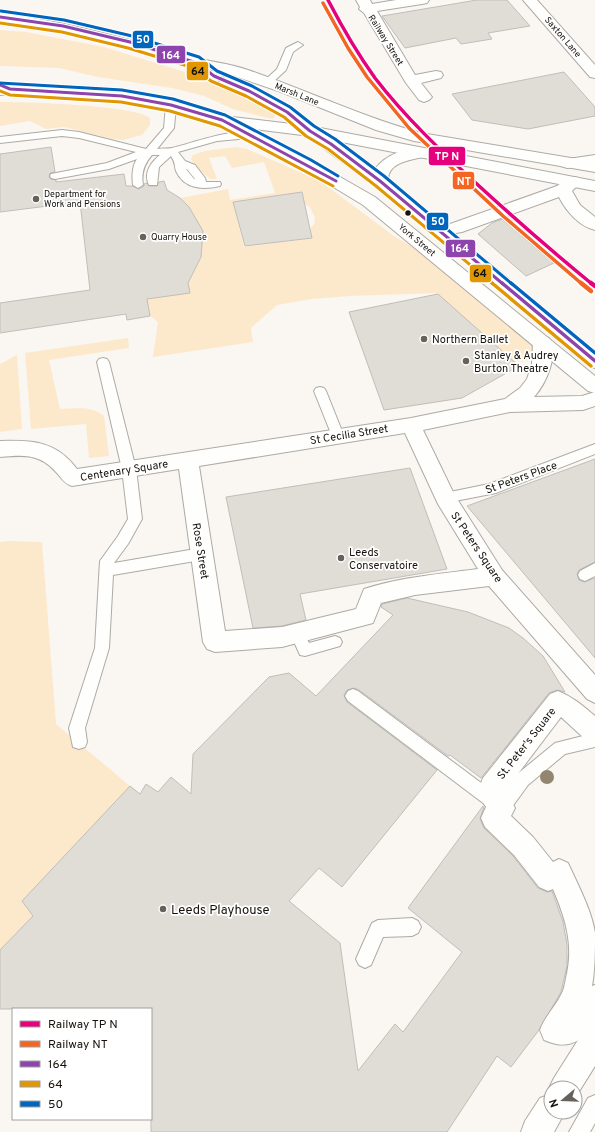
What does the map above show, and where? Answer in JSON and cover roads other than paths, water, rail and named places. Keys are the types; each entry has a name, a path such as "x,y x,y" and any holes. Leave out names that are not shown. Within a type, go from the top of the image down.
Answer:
{"main road":[{"path":"365,4 422,0"},
{"name":"Saxton Lane","path":"530,0 595,74"},
{"name":"Railway Street","path":"365,4 411,80 424,97"},
{"name":"Marsh Lane","path":"0,17 63,26 130,42 197,63 215,65 268,82 394,132 420,138 595,167"},
{"path":"197,63 214,76 267,100 298,120 310,131 331,144 380,180 595,362"},
{"path":"411,80 436,75"},
{"path":"2,88 122,96 171,105 222,120 310,131 421,153 568,186 595,186"},
{"name":"York Street","path":"222,120 308,164 368,201 595,386"},
{"path":"380,180 382,171 394,160 407,155 421,153"},
{"path":"567,163 595,160"},
{"path":"568,186 573,208 595,225"},
{"path":"460,227 568,186"},
{"name":"St Cecilia Street","path":"510,405 524,397 537,380 543,359 542,343"},
{"name":"St Cecilia Street","path":"188,460 411,425 510,405 583,403 595,399"},
{"name":"St Peters Square","path":"411,425 445,498 494,576 595,692"},
{"name":"Centenary Square","path":"0,449 27,448 40,450 53,456 64,465 72,478 188,460"},
{"name":"Rose Street","path":"188,460 215,642 282,637 297,633"},
{"path":"297,633 365,616 372,596 415,586 494,576"},
{"name":"St. Peter's Square","path":"497,815 492,794 492,786 558,702 572,711 595,732"},
{"path":"497,815 494,818 521,842 537,861 548,878 559,872 573,905 583,938 582,969 575,999 554,1030 570,1030 586,1017 595,999"},
{"path":"569,1080 595,1039"},
{"path":"536,1132 544,1120"}],"lane":[{"path":"268,82 280,70 289,50 298,45"},
{"path":"138,185 138,171 140,162 169,128 171,105"},
{"path":"0,140 62,132 79,134 147,152 172,151 216,138 249,135"},
{"path":"172,151 181,164 191,167 200,178 201,186 216,184"},
{"path":"153,183 152,174 157,162 172,151"},
{"path":"55,176 109,166 147,152"},
{"path":"79,742 77,728 102,648 107,561 123,540 135,519 129,469 104,362"},
{"path":"320,391 338,436"},
{"name":"St Peters Place","path":"445,498 491,489 595,449"},
{"path":"107,570 202,554"},
{"path":"297,633 305,650 336,642"},
{"path":"353,696 497,815 522,780 561,748 595,740"},
{"path":"365,959 378,929 412,928"},
{"path":"579,1132 595,1105"}],"rail line":[{"name":"NT","path":"323,3 357,63 388,105 409,128 436,155 503,216 591,291"}],"place":[{"name":"Department for Work and Pensions","path":"36,199"},
{"name":"Quarry House","path":"143,237"},
{"name":"Northern Ballet","path":"424,339"},
{"name":"Stanley & Audrey Burton Theatre","path":"466,361"},
{"name":"Leeds Conservatoire","path":"341,558"},
{"name":"Leeds Playhouse","path":"163,909"}]}
